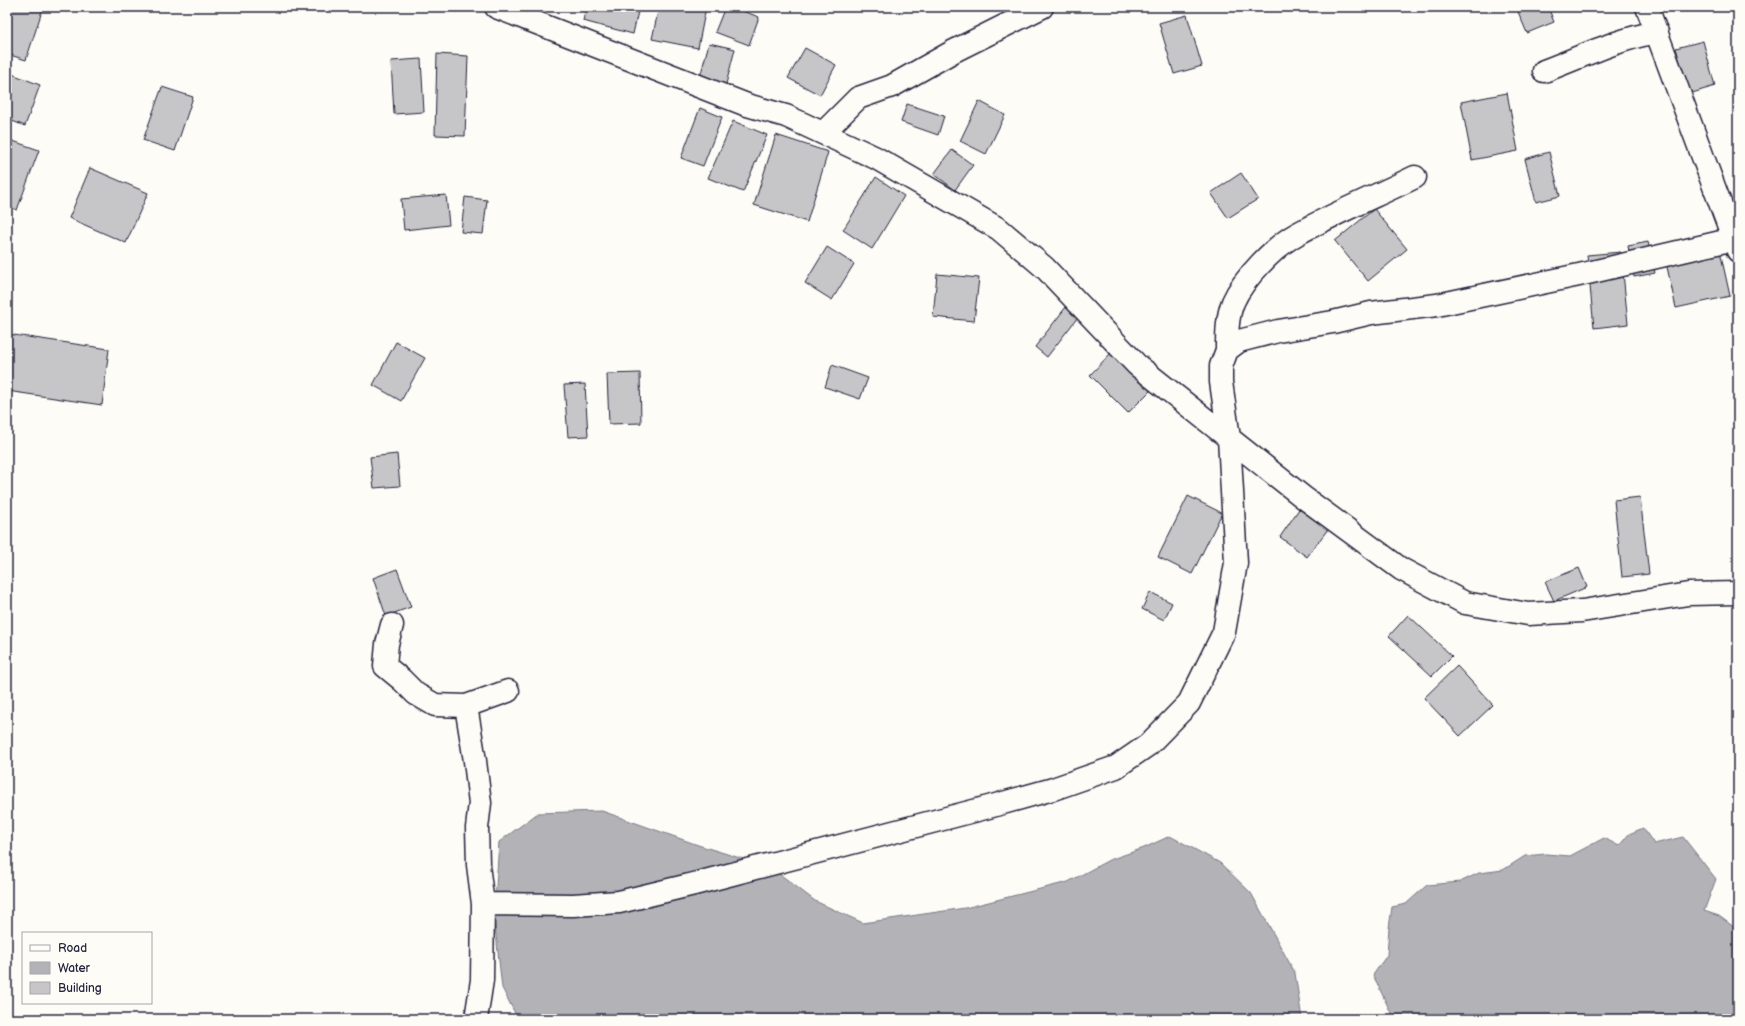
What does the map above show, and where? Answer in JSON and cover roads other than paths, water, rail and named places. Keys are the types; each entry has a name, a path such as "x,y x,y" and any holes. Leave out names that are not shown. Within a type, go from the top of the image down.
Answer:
{"street":[{"path":"496,7 747,105 786,116 876,158 999,229 1045,268 1137,365 1303,497 1401,569 1465,603 1528,614 1582,611 1688,594 1738,593"},
{"path":"823,133 858,98 892,86 954,51 1042,7"},
{"path":"1227,350 1239,341 1278,331 1333,322 1372,313 1436,305 1579,275 1736,245 1647,7"},
{"path":"1544,71 1644,34 1657,32"},
{"path":"483,904 573,905 619,902 694,884 993,806 1052,789 1116,767 1148,745 1189,703 1224,632 1236,563 1229,438 1221,382 1221,366 1227,350 1227,325 1233,302 1251,274 1296,234 1415,177"},
{"path":"392,625 387,644 384,666 402,680 416,694 435,705 466,706 508,691"},
{"path":"466,706 480,803 477,828 478,865 483,904 482,980 476,1019"}],"water":[{"path":"602,811 698,845 740,858 781,875 815,901 863,923 965,908 1068,882 1109,860 1144,848 1170,836 1220,863 1251,893 1295,973 1302,1019 518,1019 502,988 494,916 499,842 538,813"},
{"path":"1643,828 1654,844 1683,837 1716,879 1704,911 1719,916 1738,930 1738,1019 1391,1019 1392,1015 1373,975 1387,955 1392,907 1406,904 1427,885 1460,882 1479,873 1503,870 1525,856 1546,854 1570,856 1604,838 1619,846 1629,834"}]}
